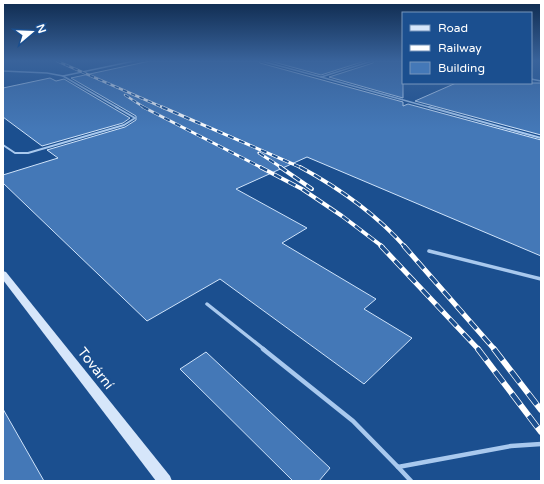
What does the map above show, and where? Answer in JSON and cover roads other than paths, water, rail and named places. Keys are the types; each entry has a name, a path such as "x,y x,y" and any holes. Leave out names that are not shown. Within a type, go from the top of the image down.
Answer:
{"street":[{"name":"Tovární","path":"3,274 164,481"}],"lane":[{"path":"3,145 15,154 28,153 134,120 133,116 76,84"},
{"path":"345,84 541,138"},
{"path":"429,251 541,279"},
{"path":"207,304 353,421 411,481"},
{"path":"398,467 510,446 541,444"}],"railway":[{"path":"108,84 164,108"},
{"path":"125,95 145,108"},
{"path":"143,107 262,168"},
{"path":"162,107 301,168"},
{"path":"259,153 282,168"},
{"path":"260,167 302,189 342,216 383,247"},
{"path":"280,167 312,189"},
{"path":"301,168 356,202 394,235 405,247"},
{"path":"381,246 479,350"},
{"path":"404,246 495,350"},
{"path":"478,349 541,432"},
{"path":"494,349 541,410"}]}
